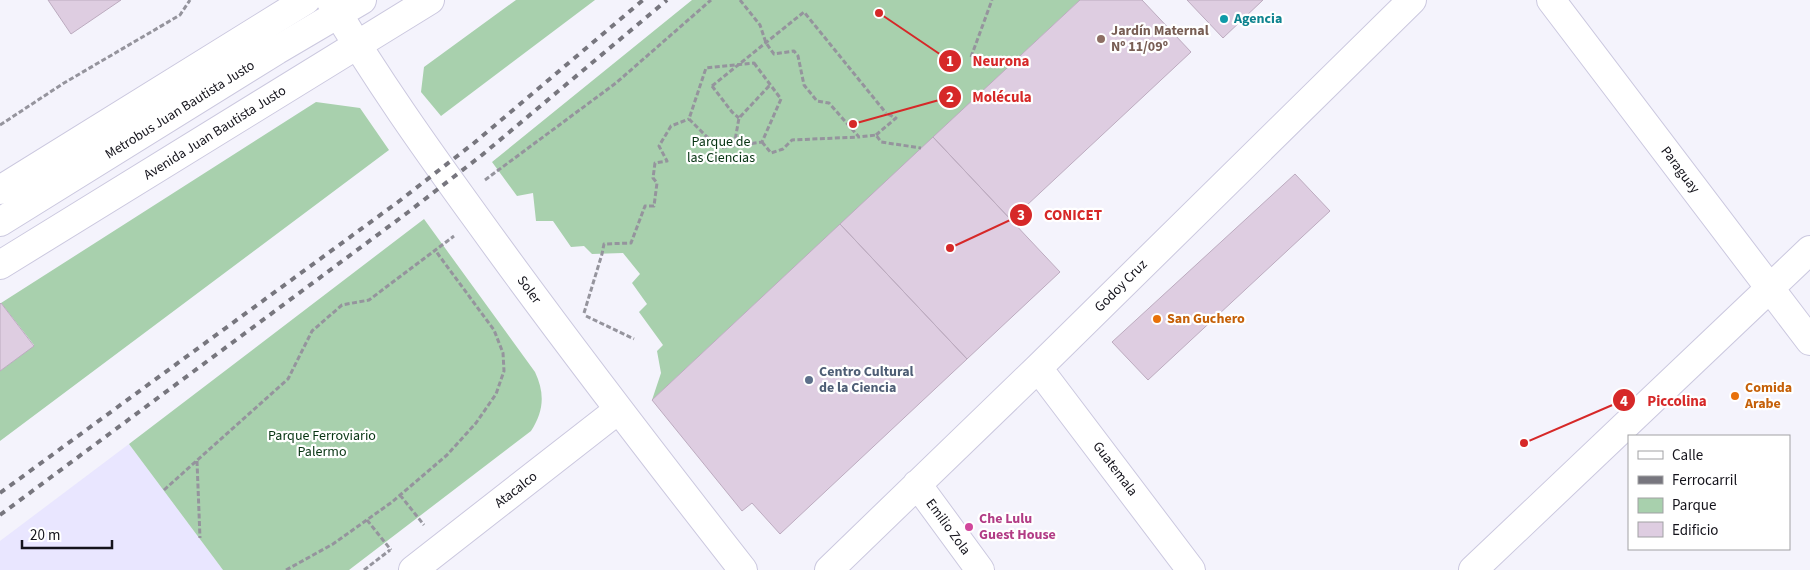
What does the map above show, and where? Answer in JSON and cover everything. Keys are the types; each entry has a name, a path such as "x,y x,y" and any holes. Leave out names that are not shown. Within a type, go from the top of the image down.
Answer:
{"street":[{"path":"0,190 306,0"},
{"name":"Metrobus Juan Bautista Justo","path":"0,222 277,50 334,7 362,0"},
{"name":"Avenida Juan Bautista Justo","path":"0,266 430,0"},
{"name":"Godoy Cruz","path":"829,570 1038,368 1412,0"},
{"name":"Paraguay","path":"1551,0 1810,341"},
{"name":"Soler","path":"334,7 356,46 561,335 743,570"},
{"path":"1473,570 1810,250"},
{"name":"Guatemala","path":"1038,368 1191,570"},
{"name":"Atacalco","path":"413,570 618,410"},
{"name":"Emilio Zola","path":"917,484 980,570"}],"path":[{"path":"0,124 64,83 180,15 190,0"},
{"path":"499,171 616,83 711,0"},
{"path":"740,0 760,25 766,43 774,54 794,51 798,56 804,85 817,101 829,103 859,138"},
{"path":"971,57 992,0"},
{"path":"739,118 712,86 804,12 886,113 896,118 876,135 859,138 792,140 784,149 771,154 762,142"},
{"path":"689,119 706,68 754,63 781,99 762,142"},
{"path":"734,146 739,118 770,85"},
{"path":"689,119 718,148 762,142"},
{"path":"634,339 583,314 604,244 631,243 645,206 654,206 657,183 652,178 655,163 667,160 659,146 671,126 689,119"},
{"path":"876,135 881,142 921,148"},
{"path":"164,490 288,379 312,331 342,305 369,300 477,219"},
{"path":"286,570 333,544 367,520 447,456 476,423 496,394 504,371 503,354 494,330 435,250"},
{"path":"197,461 200,538"},
{"path":"400,495 424,525"},
{"path":"367,520 391,550"}],"shaded area":[{"path":"129,444 223,570 0,570 0,541"}],"green space":[{"path":"516,0 595,0 441,116 421,92 424,67"},
{"name":"Parque de las Ciencias","path":"692,0 1080,0 652,400 661,373 657,351 663,345 639,312 647,304 632,283 640,274 623,253 592,254 584,246 571,247 553,221 536,221 533,193 517,196 492,162"},
{"path":"316,102 360,108 389,150 0,441 0,371 34,345 1,303"},
{"name":"Parque Ferroviario Palermo","path":"424,219 535,372 542,395 542,402 539,416 531,431 349,570 223,570 129,444"}],"building":[{"path":"48,0 121,0 71,34"},
{"path":"1080,0 1142,0 1191,52 1011,220 933,137"},
{"name":"Agencia","path":"1187,0 1263,0 1223,38"},
{"path":"933,137 1060,272 967,359 840,224"},
{"path":"1295,174 1330,211 1148,380 1112,342"},
{"name":"Centro Cultural de la Ciencia","path":"840,224 967,359 780,534 752,503 742,511 652,400"},
{"path":"0,304 34,346 0,371"}],"railway":[{"path":"0,493 398,202 474,143 643,0"},
{"path":"0,515 407,213 482,155 667,0"}],"place":[{"name":"Neurona","path":"879,13"},
{"name":"Agencia","path":"1224,19"},
{"name":"Jardín Maternal Nº 11/09º","path":"1101,39"},
{"name":"Molécula","path":"853,124"},
{"name":"CONICET","path":"950,248"},
{"name":"San Guchero","path":"1157,319"},
{"name":"Centro Cultural de la Ciencia","path":"809,380"},
{"name":"Comida Arabe","path":"1735,396"},
{"name":"Piccolina","path":"1524,443"},
{"name":"Che Lulu Guest House","path":"969,527"}]}
